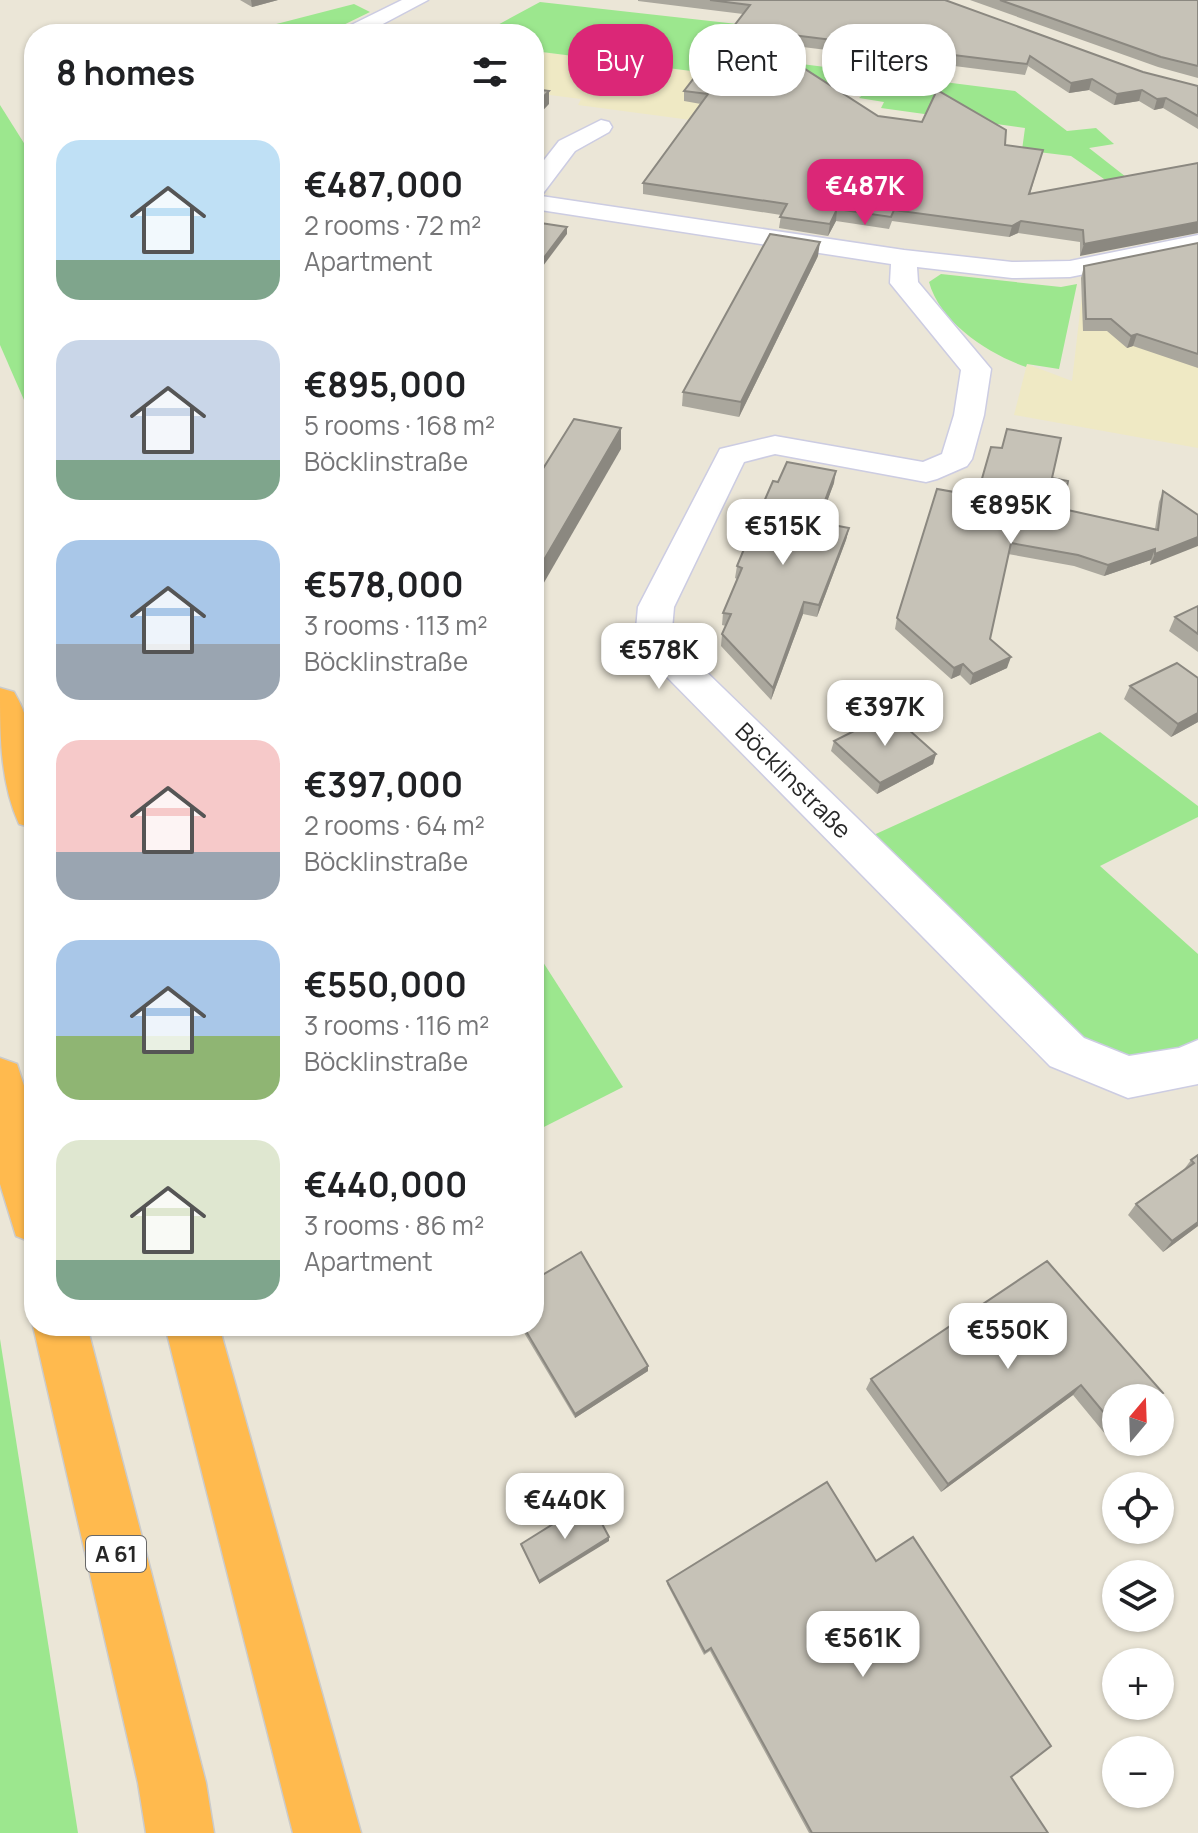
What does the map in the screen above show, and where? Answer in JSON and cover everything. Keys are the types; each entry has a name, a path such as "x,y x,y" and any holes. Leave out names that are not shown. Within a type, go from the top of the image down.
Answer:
{"highway":[{"path":"0,701 24,780"},
{"path":"0,1079 24,1178"},
{"name":"A 61","path":"62,1336 172,1783 180,1833"},
{"path":"195,1336 327,1833"}],"street":[{"path":"369,24 418,0"},
{"path":"544,177 567,146 601,127"},
{"path":"544,204 904,258 1012,270 1070,269 1198,243"},
{"name":"Böcklinstraße","path":"904,258 904,283 976,369 969,415 956,459 926,472 775,445 731,456 656,607 654,629 678,666 1067,1052 1128,1077 1188,1067 1198,1061"}],"shaded area":[{"path":"544,52 568,55 568,96 673,96 673,69 689,71 689,96 806,96 806,81 822,83 822,96 842,96 799,104 781,132 578,105 581,99 544,94"},
{"path":"1198,259 1198,448 1014,415 1027,364 1072,381 1083,286"}],"green space":[{"path":"540,2 736,24 689,24 689,71 673,69 673,24 568,24 568,55 544,52 544,24 499,24"},
{"path":"354,4 370,12 345,24 277,24"},
{"path":"806,65 822,67 822,83 806,81"},
{"path":"956,84 1015,91 1067,131 1096,128 1114,144 1089,148 1135,184 1114,186 1071,156 1022,150 1025,128 881,108 884,102 859,98 956,96"},
{"path":"0,105 24,143 24,400 0,345"},
{"path":"941,274 1061,287 1077,284 1059,369 1027,364 1026,367 997,354 968,335 935,297 929,282"},
{"path":"1100,732 1198,806 1198,817 1100,866 1198,954 1198,1040 1172,1055 1153,1060 1091,1051 867,838"},
{"path":"544,964 623,1087 544,1127"},
{"path":"0,1339 78,1833 0,1833"}],"building":[{"path":"710,0 945,0 1143,72 1198,86 1198,116 1166,98 1157,99 1142,90 1117,94 1092,79 1071,83 1030,56 1027,64 956,55 956,24 822,24 822,39 806,37 806,24 735,24 750,5"},
{"path":"1000,0 1198,0 1198,66 1161,57"},
{"path":"806,70 822,80 822,96 847,96 878,116 922,122 934,96 947,96 1006,130 1005,145 1043,150 1029,194 1198,163 1198,222 1084,244 1083,230 1021,221 1012,226 894,210 891,217 837,209 830,224 780,217 787,204 643,183 707,96 806,96"},
{"path":"544,224 567,227 544,258"},
{"path":"770,234 820,242 741,402 683,392"},
{"path":"1198,243 1198,354 1137,334 1131,336 1111,319 1086,319 1084,266"},
{"path":"574,419 621,428 544,560 544,467"},
{"path":"1007,429 1061,438 1052,478 1068,481 1063,509 1158,530 1163,491 1198,515 1198,537 1155,554 1155,549 1108,565 1078,555 1011,543 990,639 1011,657 973,674 963,664 954,668 897,618 937,489 977,496 991,447 1002,448"},
{"path":"787,462 836,471 820,514 831,516 828,524 849,528 819,605 804,602 773,688 722,634 731,614 723,613 742,568 737,566 756,520 773,481 778,482"},
{"path":"1198,606 1198,634 1175,617"},
{"path":"1177,663 1198,678 1198,713 1178,724 1130,686"},
{"path":"890,713 936,754 880,783 834,741"},
{"path":"1198,1155 1198,1222 1172,1241 1136,1204 1194,1163 1191,1160"},
{"path":"581,1252 648,1366 575,1414 529,1336 544,1336 544,1274"},
{"path":"1047,1261 1155,1384 1102,1384 1102,1410 1081,1385 948,1484 871,1379"},
{"path":"827,1482 876,1561 913,1537 1051,1746 1011,1777 1048,1833 812,1833 711,1648 705,1652 667,1581"},
{"path":"590,1501 609,1537 539,1581 521,1544"}]}
